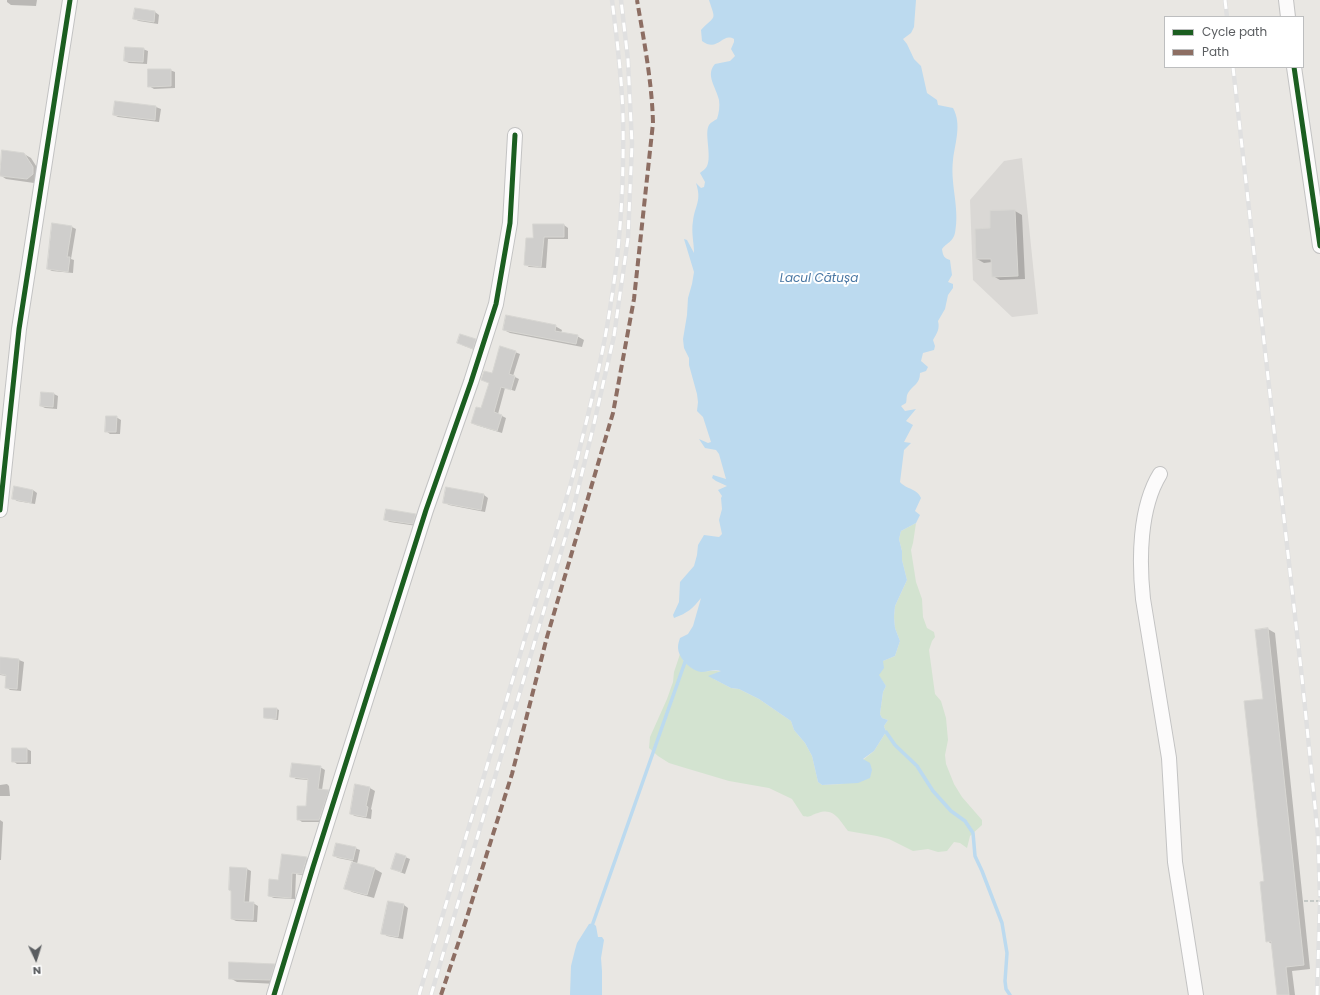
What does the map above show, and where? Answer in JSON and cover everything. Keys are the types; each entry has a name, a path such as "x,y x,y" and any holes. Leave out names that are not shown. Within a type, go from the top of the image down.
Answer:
{"street":[{"path":"0,510 19,329 70,0"},
{"path":"1286,0 1288,16"},
{"path":"1294,68 1320,246"},
{"path":"274,995 423,518 471,382 496,304 510,223 515,135"},
{"path":"1160,474 1153,488 1148,508 1141,549 1141,579 1169,758 1175,862 1196,995"}],"path":[{"path":"1304,901 1320,901"}],"shaded area":[{"path":"1022,158 1038,314 1012,317 973,280 970,200 1004,161"}],"green space":[{"path":"916,523 911,550 916,582 922,599 923,617 927,628 934,632 935,637 929,650 935,694 941,701 946,718 948,740 945,755 946,764 954,784 962,797 982,820 982,825 970,836 967,848 960,843 954,842 947,851 938,852 928,849 913,851 889,839 848,831 839,819 832,813 824,812 806,817 803,816 792,799 769,788 729,781 669,763 649,748 650,737 667,699 680,654 686,663 699,671 722,672 714,674 714,679 731,688 739,689 759,699 791,721 794,730 805,743 812,756 818,782 822,785 842,784 863,760 874,751 886,732 884,726 888,720 882,718 880,714 883,692 886,686 878,675 883,661 895,656 900,641 895,628 895,606 907,580 899,539 901,531"}],"water":[{"name":"Lacul Cătușa","path":"709,0 916,0 914,27 911,33 903,39 914,59 921,66 927,93 937,100 938,105 953,108 956,114 957,134 952,169 956,206 956,224 953,238 942,249 944,256 950,260 952,275 948,282 953,284 953,288 948,295 945,309 938,321 939,324 937,333 933,340 935,346 934,350 923,353 921,361 928,367 926,371 920,373 918,382 907,394 906,403 901,406 905,411 916,409 906,421 913,425 904,442 911,443 904,450 900,482 917,492 921,498 915,511 920,515 916,523 901,531 899,539 907,580 895,606 895,628 900,641 895,656 883,661 884,668 879,675 886,686 883,692 880,714 882,718 888,720 884,726 886,732 874,751 863,759 870,763 872,770 870,778 858,783 822,785 818,782 812,756 805,743 794,730 791,721 759,699 739,689 731,688 708,676 721,671 716,670 701,672 693,669 682,659 678,646 680,638 688,634 693,626 701,598 690,610 674,618 673,615 679,602 680,582 694,566 698,545 704,535 719,537 722,534 719,520 722,509 722,496 718,490 727,486 712,478 713,475 726,479 719,454 716,450 705,448 699,439 708,443 711,442 703,417 697,411 697,394 689,365 689,358 684,348 683,339 688,298 694,272 684,239 687,240 694,253 692,225 698,203 698,189 696,183 701,188 704,187 705,182 700,173 706,168 708,162 709,156 707,133 710,124 717,119 719,110 718,95 712,81 711,72 715,64 730,61 735,56 731,49 734,39 726,38 712,45 702,41 701,30 714,15"},
{"path":"593,923 596,926 598,937 602,937 604,940 601,958 602,995 570,995 571,966 577,943 589,924"}],"building":[{"path":"135,8 155,11 154,22 133,19"},
{"path":"125,47 144,48 143,62 124,61"},
{"path":"148,69 171,69 171,86 148,87"},
{"path":"115,101 156,106 155,120 113,115"},
{"path":"2,150 24,153 33,167 33,174 27,179 0,176"},
{"path":"1015,210 1018,276 992,277 991,259 976,259 975,229 990,228 990,211"},
{"path":"52,223 72,226 67,257 70,257 68,272 47,269"},
{"path":"533,224 564,224 564,237 544,237 541,267 524,265 526,238 533,238"},
{"path":"506,315 556,325 555,331 578,335 576,344 503,330"},
{"path":"460,334 476,339 473,349 457,343"},
{"path":"500,346 516,351 509,374 515,376 511,390 501,387 494,412 502,415 497,431 471,423 476,407 481,408 489,383 481,380 484,371 492,373"},
{"path":"41,392 54,393 53,407 40,406"},
{"path":"106,416 117,416 116,432 105,432"},
{"path":"14,486 33,490 31,503 12,499"},
{"path":"446,487 484,494 481,510 443,503"},
{"path":"386,509 416,514 413,524 384,520"},
{"path":"1268,628 1304,965 1286,967 1289,995 1277,995 1271,941 1266,942 1260,882 1264,881 1244,701 1263,699 1255,630"},
{"path":"0,657 19,659 17,689 5,688 6,675 0,674"},
{"path":"264,708 277,708 276,719 264,718"},
{"path":"12,748 27,748 27,762 12,762"},
{"path":"292,763 321,766 318,789 329,790 319,820 297,820 297,806 306,806 308,779 290,777"},
{"path":"355,784 370,787 366,806 368,807 366,817 350,814"},
{"path":"336,843 356,847 353,860 333,856"},
{"path":"396,853 406,856 401,872 391,869"},
{"path":"282,854 307,857 302,874 292,873 291,898 268,896 269,879 278,880"},
{"path":"352,862 375,868 367,895 344,889"},
{"path":"230,867 247,868 244,902 254,902 253,920 231,919 231,891 229,890"},
{"path":"388,901 404,904 398,937 381,934"},
{"path":"229,962 275,964 270,980 229,979"}],"waterway":[{"path":"593,923 685,662"},
{"path":"886,732 895,745 917,766 933,791 951,811 965,821 973,833 975,856 1002,923 1007,953 1005,981 1006,989 1010,995"}],"railway":[{"path":"419,995 571,483 603,348 617,257 623,164 622,88 612,0"},
{"path":"431,995 571,518 614,336 628,238 632,144 628,60 621,0"},
{"path":"1225,0 1227,16"},
{"path":"1233,68 1302,678 1318,836 1320,896"},
{"path":"1317,995 1320,902"}],"marked path":[{"path":"441,995 512,774 547,637 613,413 634,299 653,123 645,46 637,0"}],"cycle path":[{"path":"0,510 19,329 70,0"},
{"path":"1294,68 1320,246"},
{"path":"274,995 426,510 471,382 496,304 510,223 515,135"}]}
